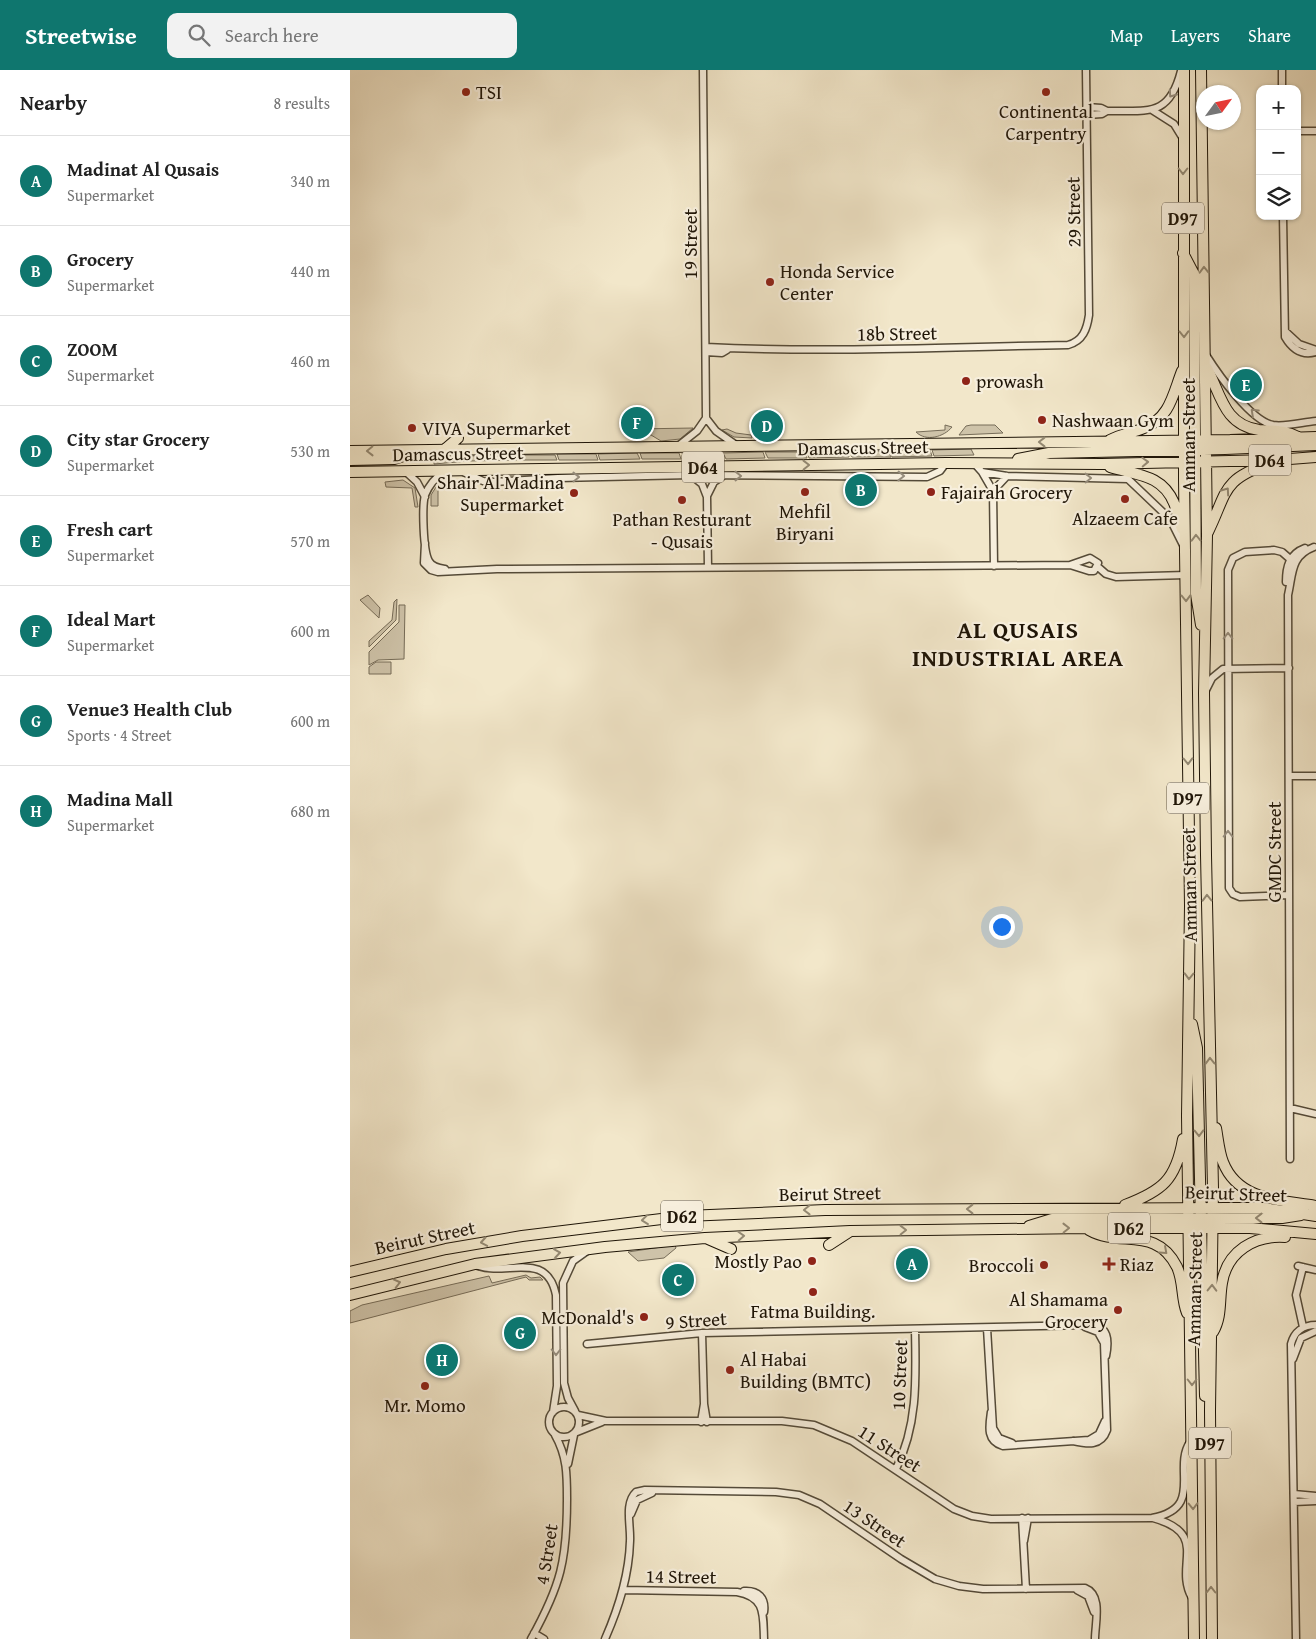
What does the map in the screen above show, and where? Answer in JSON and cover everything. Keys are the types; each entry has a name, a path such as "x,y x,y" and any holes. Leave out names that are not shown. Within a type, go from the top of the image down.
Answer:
{"main road":[{"name":"Amman Street","path":"1183,70 1185,366 1207,535 1204,693 1213,1218 1210,1411 1212,1639"},
{"name":"Amman Street","path":"1194,1639 1188,1116 1190,906 1186,536 1206,365 1202,70"},
{"path":"1183,253 1194,274 1196,594 1198,614 1205,638"},
{"path":"1206,365 1220,402 1236,421 1255,429 1280,431 1300,438"},
{"path":"1108,442 1124,434 1147,427 1162,417 1172,400 1185,366"},
{"name":"Damascus Street","path":"350,472 1010,462 1102,464 1316,437"},
{"path":"444,450 458,438"},
{"name":"Damascus Street","path":"350,451 1108,442 1277,460 1316,457"},
{"path":"1010,462 1029,456 1049,453 1195,451 1316,445"},
{"path":"350,460 394,459 407,456 418,450"},
{"path":"1207,535 1220,499 1230,484 1250,470 1277,460"},
{"path":"1102,464 1146,475 1163,486 1174,502 1180,524 1186,536"},
{"path":"1188,1015 1197,1048 1204,1392 1210,1411"},
{"path":"1211,1109 1215,1119 1223,1163 1239,1186 1265,1198 1316,1206"},
{"path":"1119,1208 1151,1195 1171,1177 1180,1158 1188,1116"},
{"name":"Beirut Street","path":"350,1272 446,1249 522,1236 686,1216 799,1210 1119,1208 1200,1218"},
{"name":"Beirut Street","path":"1213,1218 1282,1218 1304,1214 1316,1216"},
{"path":"1024,1229 1052,1219 1189,1218"},
{"path":"1200,1218 1213,1218"},
{"name":"Beirut Street","path":"350,1295 475,1264 592,1248 705,1238 850,1231 1086,1228 1200,1218"},
{"name":"Beirut Street","path":"1213,1218 1273,1229 1316,1234"},
{"path":"1086,1228 1102,1235 1147,1240 1166,1252 1180,1274 1185,1307 1191,1322"},
{"path":"829,1245 850,1231"},
{"path":"1211,1335 1220,1316 1224,1274 1230,1260 1239,1250 1262,1238 1298,1238 1316,1234"},
{"path":"705,1238 731,1249"},
{"path":"350,1264 369,1266"},
{"path":"350,1277 369,1266"}],"street":[{"name":"19 Street","path":"703,70 706,418"},
{"name":"29 Street","path":"1068,345 1078,341 1084,335 1088,315 1086,70"},
{"path":"1087,107 1100,108 1107,111 1152,110 1162,105 1173,95 1183,70"},
{"path":"1282,70 1282,85"},
{"path":"1152,110 1174,124 1184,141"},
{"path":"1087,115 1102,114 1107,111"},
{"path":"1301,131 1316,131"},
{"path":"1283,220 1284,328 1299,344 1316,351"},
{"name":"18b Street","path":"706,350 1068,345"},
{"path":"1205,353 1229,389 1262,420 1277,425 1316,421"},
{"path":"677,446 697,431 706,418 722,437 737,446"},
{"path":"460,470 482,481 494,482 558,478 691,475 927,477 940,471 946,463"},
{"path":"974,463 982,472 993,491 994,566"},
{"path":"405,471 417,482 425,497"},
{"path":"445,471 432,482 425,497 425,543 430,562 434,567 449,570 1070,565 1092,558 1097,560 1098,567 1106,574 1116,577 1186,575"},
{"path":"982,472 1007,476 1128,479 1170,519 1186,551"},
{"path":"691,475 702,484 706,497 708,567"},
{"path":"706,497 714,482 723,476"},
{"path":"993,491 1007,476"},
{"name":"GMDC Street","path":"1290,1159 1289,668 1286,572 1290,559 1301,550 1315,547"},
{"name":"GMDC Street","path":"1288,595 1293,565 1300,556 1315,547"},
{"path":"1289,895 1240,897 1233,894 1229,888 1228,570 1231,562 1241,553 1274,550 1282,552 1290,559"},
{"path":"1070,565 1089,572 1098,567"},
{"path":"1204,693 1216,673 1229,668 1289,668"},
{"path":"1289,776 1316,776"},
{"path":"1290,1108 1316,1114"},
{"path":"475,1264 496,1269 529,1267 542,1272 552,1282 556,1295 557,1386 553,1412 549,1422 555,1435 567,1438 575,1433 580,1423 568,1398 564,1383 563,1283 573,1261 592,1248"},
{"path":"1303,1327 1296,1294 1300,1266 1316,1270"},
{"name":"9 Street","path":"587,1344 702,1333 1094,1325 1102,1329 1108,1341 1106,1356 1107,1430 1099,1441 1091,1444 1073,1441 1003,1446 992,1438 989,1430 987,1328"},
{"path":"1296,1639 1292,1360 1290,1350 1292,1339 1303,1327 1316,1325"},
{"name":"10 Street","path":"893,1467 904,1450 915,1406 915,1329"},
{"path":"1292,1360 1301,1338 1316,1330"},
{"path":"702,1333 704,1422"},
{"path":"553,1412 561,1407 576,1413"},
{"name":"11 Street","path":"576,1413 606,1421 782,1421 814,1425 843,1436 963,1513 982,1518 1152,1518 1173,1525 1185,1540 1188,1552 1187,1586 1194,1601"},
{"name":"11 Street","path":"575,1433 606,1421"},
{"name":"4 Street","path":"532,1637 552,1601 563,1566 567,1528 567,1467 575,1433"},
{"name":"4 Street","path":"555,1435 567,1467"},
{"name":"11 Street","path":"1152,1518 1171,1511 1181,1500 1186,1488 1184,1455 1192,1439"},
{"name":"13 Street","path":"605,1639 624,1590 629,1557 630,1518 637,1500 646,1494 661,1491 776,1492 799,1495 820,1504 901,1559 935,1579 959,1586 983,1589 1071,1588 1082,1592 1088,1596 1092,1603 1095,1619 1095,1639"},
{"path":"1294,1498 1316,1496"},
{"path":"1294,1498 1316,1501"},
{"path":"1025,1518 1026,1589"},
{"name":"14 Street","path":"624,1590 752,1591 760,1595 764,1603 764,1639"},
{"path":"532,1637 544,1639"}],"shaded area":[{"path":"945,425 952,427 940,436 925,437 916,432 945,430"},
{"path":"995,425 1003,433 959,435 966,426"},
{"path":"693,428 680,439 661,441 651,435 640,434 635,429"},
{"path":"727,429 736,433 751,435 752,438 734,437 722,430"},
{"path":"971,449 974,455 934,456 932,450"},
{"path":"930,450 932,456 892,457 890,451"},
{"path":"847,451 849,457 809,458 807,452"},
{"path":"849,451 888,451 891,457 852,457"},
{"path":"763,452 765,458 726,459 723,453"},
{"path":"765,452 805,452 807,458 768,458"},
{"path":"637,453 640,459 600,460 598,454"},
{"path":"640,453 679,453 681,459 642,459"},
{"path":"682,453 721,453 723,459 684,459"},
{"path":"557,454 596,454 598,460 559,460"},
{"path":"514,455 517,460 469,461 471,456"},
{"path":"516,455 555,455 557,460 518,460"},
{"path":"469,456 468,461 434,464 434,458"},
{"path":"441,479 445,482 438,491 438,506 431,506 431,495"},
{"path":"403,480 415,488 418,507 415,507 412,488 386,487 385,482"},
{"path":"368,595 380,608 379,618 360,600"},
{"path":"397,599 396,620 369,647 369,641 392,620 394,602"},
{"path":"399,605 405,605 404,659 378,660 369,665 369,652 399,622"},
{"path":"376,662 391,662 391,674 369,674 369,667"},
{"path":"675,1245 676,1248 664,1258 638,1261 628,1252"},
{"path":"526,1275 531,1278 540,1277 543,1280 529,1280 526,1277 350,1323 350,1311 362,1305 489,1276 492,1283"}],"place":[{"name":"TSI","path":"466,92"},
{"name":"Continental Carpentry","path":"1046,92"},
{"name":"Honda Service Center","path":"770,282"},
{"name":"prowash","path":"966,381"},
{"name":"Fresh cart","path":"1246,385"},
{"name":"Nashwaan Gym","path":"1042,420"},
{"name":"Ideal Mart","path":"637,423"},
{"name":"City star Grocery","path":"767,426"},
{"name":"VIVA Supermarket","path":"412,428"},
{"name":"Grocery","path":"861,490"},
{"name":"Mehfil Biryani","path":"805,492"},
{"name":"Fajairah Grocery","path":"931,492"},
{"name":"Shair Al Madina Supermarket","path":"574,493"},
{"name":"Alzaeem Cafe","path":"1125,499"},
{"name":"Pathan Resturant - Qusais","path":"682,500"},
{"name":"Mostly Pao","path":"812,1261"},
{"name":"Madinat Al Qusais","path":"912,1264"},
{"name":"Riaz","path":"1109,1264"},
{"name":"Broccoli","path":"1044,1265"},
{"name":"ZOOM","path":"678,1280"},
{"name":"Fatma Building.","path":"813,1292"},
{"name":"Al Shamama Grocery","path":"1118,1310"},
{"name":"McDonald's","path":"644,1317"},
{"name":"Venue3 Health Club","path":"520,1333"},
{"name":"Madina Mall","path":"442,1360"},
{"name":"Al Habai Building (BMTC)","path":"730,1370"},
{"name":"Mr. Momo","path":"425,1386"}],"district":[{"name":"AL QUSAIS INDUSTRIAL AREA","path":"1018,643"}]}
